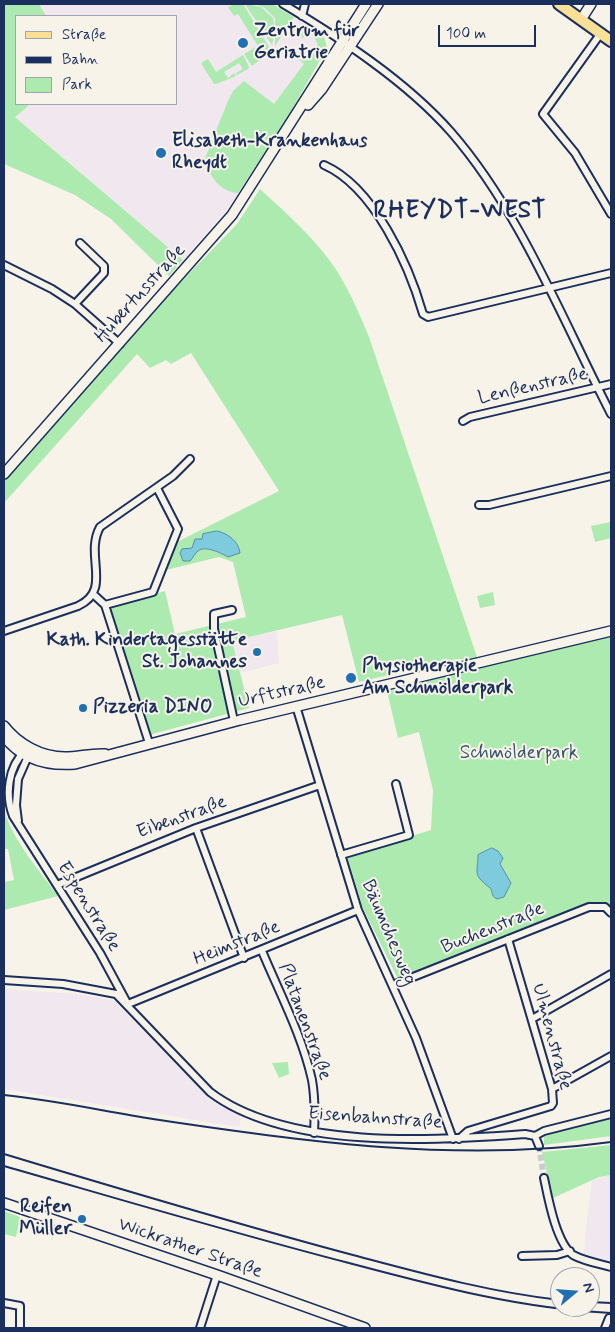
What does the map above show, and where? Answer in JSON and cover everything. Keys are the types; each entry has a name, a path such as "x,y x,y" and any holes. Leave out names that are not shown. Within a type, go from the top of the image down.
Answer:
{"main road":[{"name":"Hubertusstraße","path":"4,474 225,224 290,126 322,89 347,44 366,4"},
{"name":"Hubertusstraße","path":"347,44 378,4"},
{"path":"559,4 606,34"},
{"path":"568,4 584,15 606,34 611,41"},
{"path":"584,15 591,4"},
{"name":"Urftstraße","path":"4,736 27,753 63,757 107,754 234,721 611,631"},
{"name":"Urftstraße","path":"4,726 27,753"},
{"name":"Wickrather Straße","path":"4,1203 217,1275 365,1328"}],"street":[{"path":"283,4 347,44 412,94 450,131 501,201 548,287 611,414"},
{"path":"302,16 305,4"},
{"path":"606,34 543,114 575,153 611,214"},
{"path":"324,165 335,169 376,212 406,263 423,314 428,317 611,273"},
{"path":"75,304 104,272 104,266 80,244"},
{"path":"4,265 52,289 75,304 120,344"},
{"name":"Lenßenstraße","path":"463,421 470,417 611,384"},
{"path":"4,631 78,606 93,594 97,578 93,547 94,539 100,527 173,476 190,459"},
{"path":"479,506 611,476"},
{"path":"105,605 153,592 178,529 157,488"},
{"path":"93,594 105,605 149,743"},
{"path":"232,610 214,614 214,629 234,721"},
{"name":"Bäumchesweg","path":"296,706 358,910 393,984 456,1139"},
{"name":"Espenstraße","path":"27,753 12,777 8,796 13,816 105,962 128,1004"},
{"path":"341,855 409,835 396,784"},
{"name":"Eibenstraße","path":"57,885 196,828 320,785"},
{"path":"196,828 244,958"},
{"name":"Buchenstraße","path":"393,984 589,907 605,907 611,913"},
{"name":"Heimstraße","path":"128,1004 358,910"},
{"name":"Ulmenstraße","path":"456,1139 468,1131 551,1106 554,1098 508,939"},
{"name":"Platanenstraße","path":"262,950 312,1079 315,1105 314,1133"},
{"path":"532,1019 611,974"},
{"name":"Eisenbahnstraße","path":"4,980 63,984 112,992 128,1004 210,1092 223,1102 238,1110 314,1133 456,1139 525,1134 535,1136 544,1131 611,1114"},
{"path":"552,1089 611,1056"},
{"path":"535,1136 538,1146"},
{"path":"544,1178 559,1231 570,1251 578,1257 611,1267"},
{"path":"522,1256 557,1256 570,1251"},
{"path":"200,1328 217,1275"},
{"path":"4,1303 20,1306 20,1328"},
{"path":"605,1328 609,1318"}],"shaded area":[{"name":"Elisabeth-Krankenhaus Rheydt","path":"4,4 272,4 324,36 327,48 287,118 227,210 183,260 4,107"},
{"name":"Kath. Kindertagesstätte St. Johannes","path":"277,631 279,663 241,673 232,641"},
{"path":"4,989 78,994 113,1000 212,1101 242,1116 239,1127 4,1089"},
{"path":"611,1175 611,1266 583,1256 592,1180"}],"green space":[{"path":"4,4 39,4 45,15 15,15 15,105 28,106 15,117 183,260 169,276 111,219 75,195 4,164"},
{"path":"235,4 243,4 269,47 267,54 252,66 244,54 258,46 238,14 234,16 228,7"},
{"path":"245,4 261,7 273,18 275,32 272,45"},
{"path":"256,4 272,4 294,17 275,46 275,18 265,8"},
{"path":"309,26 324,36 327,48 287,118 238,193 226,190 213,178 204,161 233,91 244,81 274,104 304,64 300,60 305,53 310,56 318,44 309,30 303,38 299,35 303,27"},
{"path":"243,55 249,67 248,69 237,75 236,73 243,69 239,63 224,72 228,78 234,73 236,76 216,84 214,84 201,63 208,59 216,72"},
{"path":"260,189 301,227 329,259 354,304 369,337 478,660 457,659 359,682 342,615 232,641 249,708 149,735 108,607 165,591 175,634 246,617 233,562 219,557 162,571 173,544 279,491 191,353 171,364 166,360 150,368 137,354 4,503 4,479 152,312 237,224"},
{"path":"611,522 611,538 595,542 591,526"},
{"path":"493,592 495,605 480,608 477,596"},
{"name":"Schmölderpark","path":"611,634 611,910 605,904 588,903 398,979 363,908 347,856 431,830 433,790 419,732 398,738 387,691"},
{"path":"4,809 13,832 58,896 4,910 4,882 14,880 8,849 4,849"},
{"path":"288,1062 289,1074 279,1078 272,1063"},
{"path":"611,1118 611,1136 544,1145 544,1137 551,1133"},
{"path":"611,1145 611,1175 599,1177 553,1198 542,1152"},
{"path":"4,1211 20,1217 16,1237 4,1234"}],"water":[{"path":"217,531 232,539 238,545 240,553 228,557 213,550 201,549 190,561 183,561 180,553 182,549 192,548 195,539 202,539 203,534"},
{"path":"492,848 498,851 503,858 500,864 511,883 504,897 497,899 477,873 478,855"}],"tunnel":[{"path":"539,1146 544,1178"}],"railway":[{"path":"4,1095 267,1135 382,1147 439,1150 497,1150 554,1148 611,1142"},
{"path":"4,1154 309,1243 455,1281 550,1299"},
{"path":"4,1166 262,1240 446,1288 544,1307 611,1313"},
{"path":"600,1302 611,1303"}],"place":[{"name":"Zentrum für Geriatrie","path":"243,43"},
{"name":"Elisabeth-Krankenhaus Rheydt","path":"161,153"},
{"name":"Kath. Kindertagesstätte St. Johannes","path":"257,652"},
{"name":"Physiotherapie Am Schmölderpark","path":"351,678"},
{"name":"Pizzeria DINO","path":"83,708"},
{"name":"Reifen Müller","path":"82,1219"}],"district":[{"name":"RHEYDT-WEST","path":"460,212"}]}
